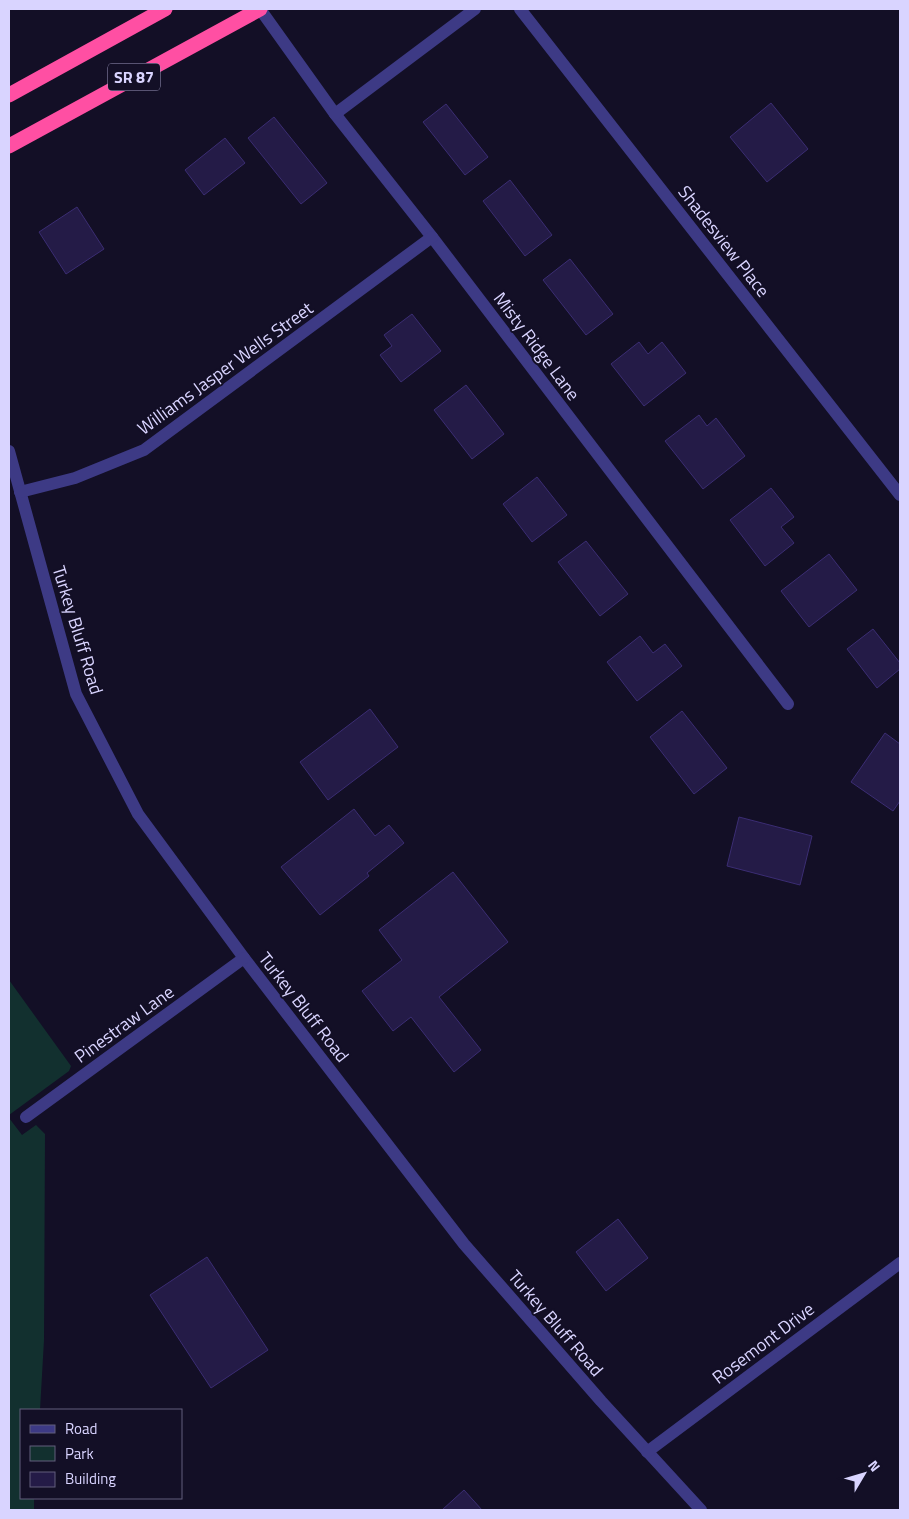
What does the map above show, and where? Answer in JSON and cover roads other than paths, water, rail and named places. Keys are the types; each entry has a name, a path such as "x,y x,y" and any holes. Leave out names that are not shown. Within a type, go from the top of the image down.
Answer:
{"highway":[{"name":"SR 87","path":"9,95 165,9"},
{"name":"SR 87","path":"9,146 260,9"}],"street":[{"name":"Misty Ridge Lane","path":"260,9 335,114 432,237 788,704"},
{"path":"335,114 475,9"},
{"name":"Shadesview Place","path":"520,9 900,495"},
{"name":"Williams Jasper Wells Street","path":"20,492 75,478 144,450 432,237"},
{"name":"Turkey Bluff Road","path":"9,451 76,694 138,814 244,958 464,1244 601,1401 701,1510"},
{"name":"Pinestraw Lane","path":"26,1117 244,958"},
{"name":"Rosemont Drive","path":"647,1452 900,1262"}]}
